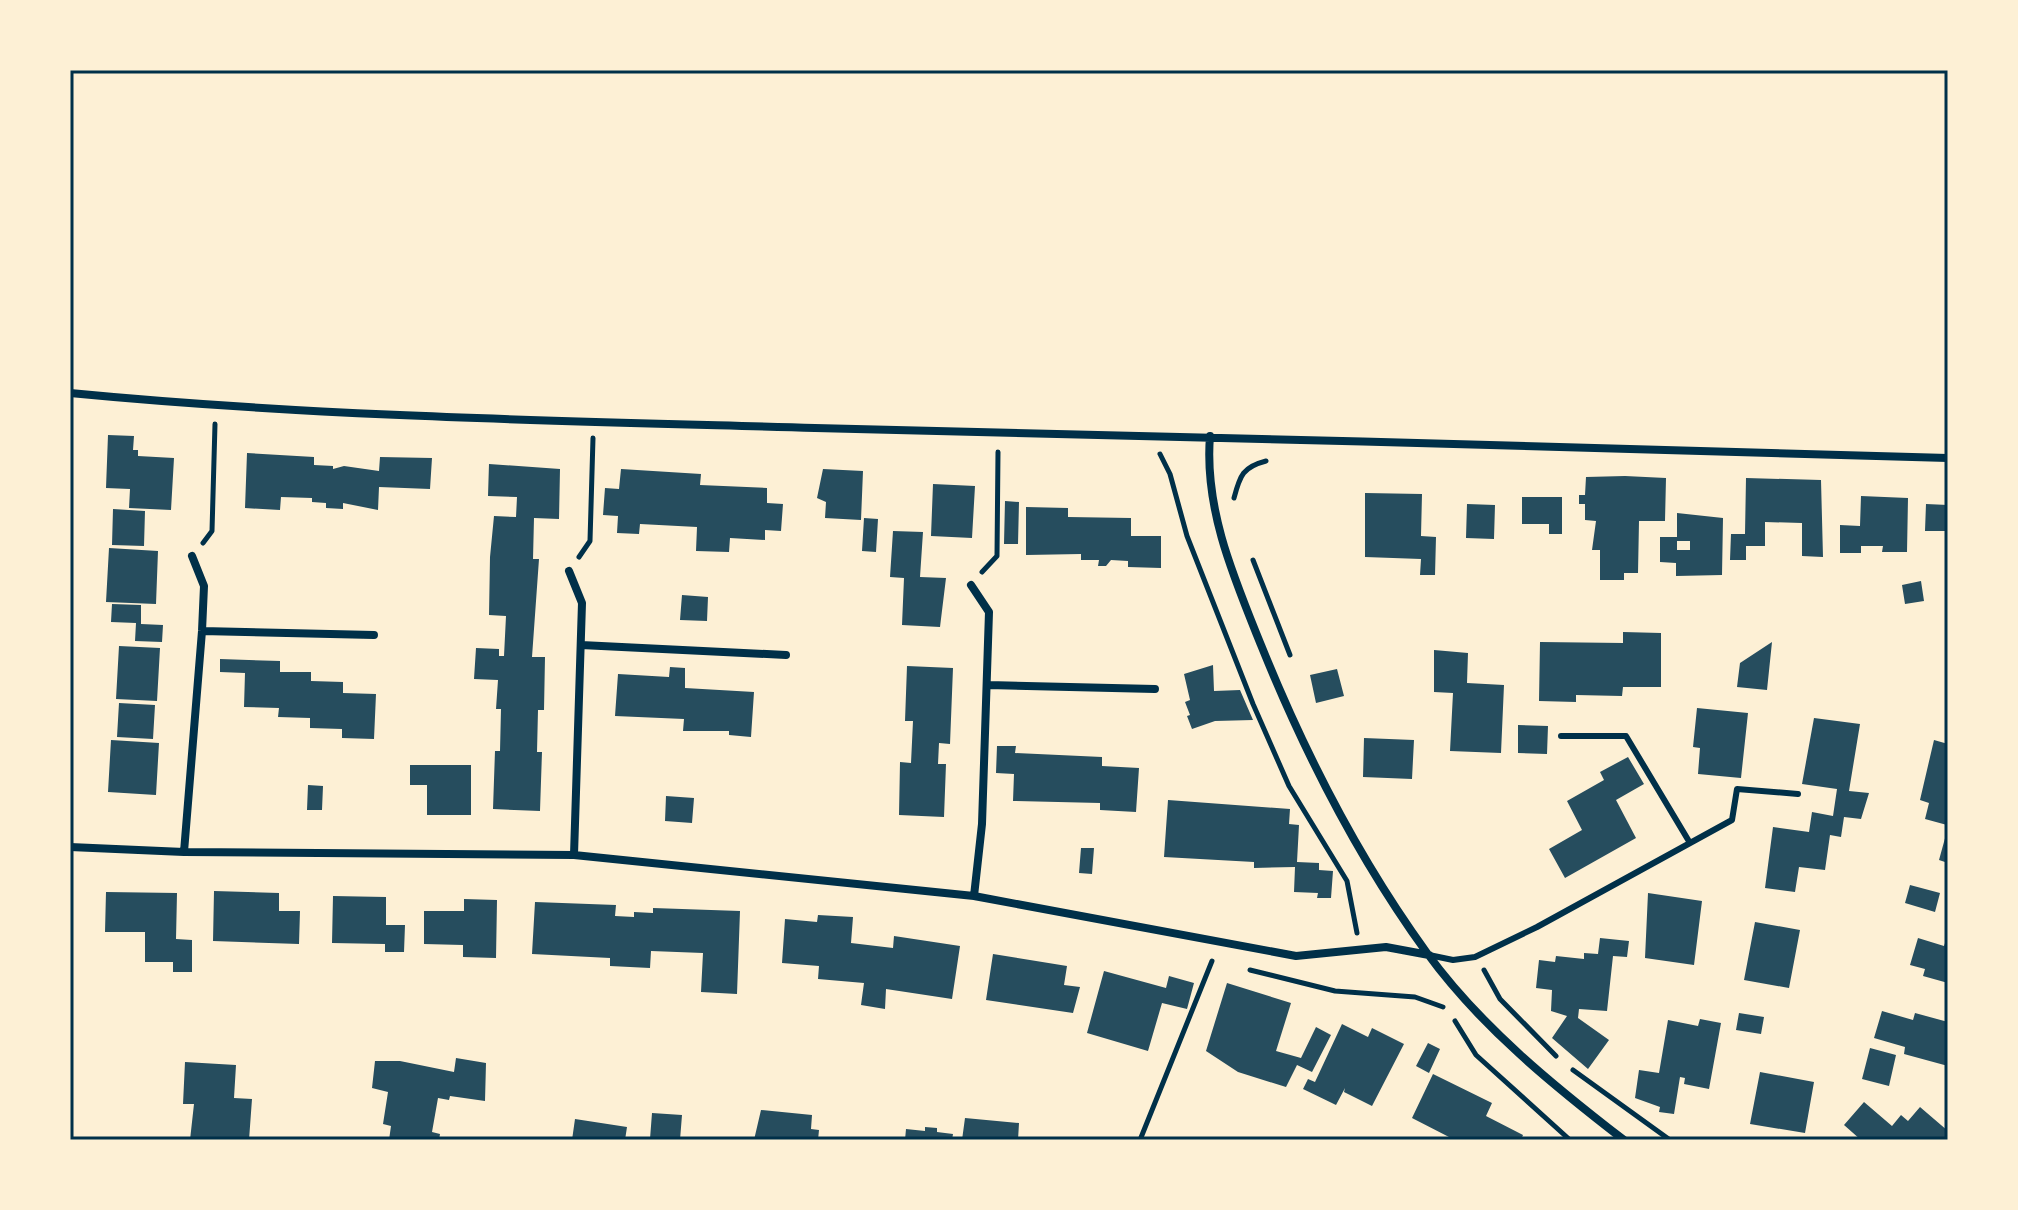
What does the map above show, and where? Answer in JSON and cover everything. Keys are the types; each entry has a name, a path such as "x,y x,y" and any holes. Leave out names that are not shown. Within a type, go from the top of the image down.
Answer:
{"street":[{"path":"70,393 215,407 594,422 1948,458"},
{"path":"1210,436 1207,470 1211,507 1279,689 1325,789 1429,955 1493,1027 1533,1065 1564,1094 1624,1140"},
{"path":"184,852 204,586 192,556"},
{"path":"569,571 582,603 574,855"},
{"path":"971,585 989,612 982,824 974,896"},
{"path":"202,631 374,635"},
{"path":"581,645 786,655"},
{"path":"988,685 1155,689"},
{"path":"70,847 184,852 574,855 974,896 1296,956 1333,955 1386,947 1429,955"}],"lane":[{"path":"1561,736 1626,736 1690,843"},
{"path":"1429,955 1453,960 1475,957 1690,843 1732,820 1737,789 1798,794"}],"path":[{"path":"192,556 212,531 215,407"},
{"path":"569,571 590,541 594,422"},
{"path":"971,585 997,556 998,433"},
{"path":"1151,435 1170,474 1187,536 1283,772 1347,881 1361,949"},
{"path":"1234,500 1240,473 1251,465 1276,458"},
{"path":"1248,549 1291,659"},
{"path":"1140,1140 1219,941"},
{"path":"1475,957 1500,999 1562,1061 1670,1140"},
{"path":"1213,958 1228,963"},
{"path":"1243,968 1299,984 1415,997 1443,1007 1476,1055 1570,1140"}],"building":[{"path":"108,435 134,436 133,450 138,450 138,456 174,458 171,510 129,508 130,489 106,488"},
{"path":"247,453 314,457 314,465 379,471 380,457 432,458 430,489 379,487 378,510 343,503 343,509 326,508 326,503 312,502 312,498 281,497 280,510 245,508"},
{"path":"489,464 560,469 559,519 534,518 533,559 539,559 532,657 545,657 544,710 538,710 537,752 542,752 540,811 493,809 495,751 500,751 501,709 496,709 498,680 474,679 476,648 499,649 499,656 504,656 506,616 489,615 490,557 494,516 516,517 517,497 488,496"},
{"path":"621,469 701,474 700,485 767,488 767,503 783,504 781,531 765,530 765,540 730,538 729,552 696,551 697,527 640,524 639,534 617,533 618,516 603,515 605,488 619,489"},
{"path":"823,469 863,471 861,520 825,518 826,502 817,498"},
{"path":"1586,477 1666,478 1665,521 1639,521 1638,573 1624,573 1624,580 1600,580 1600,550 1592,550 1596,521 1585,520 1585,504 1579,504 1579,495 1585,495"},
{"path":"1746,478 1821,480 1823,557 1802,556 1802,523 1765,522 1765,546 1746,546 1746,560 1730,560 1731,534 1745,534"},
{"path":"933,484 975,486 972,538 931,536"},
{"path":"1365,493 1422,494 1421,536 1436,537 1435,575 1420,575 1421,559 1365,557"},
{"path":"1861,496 1908,498 1907,552 1882,552 1883,546 1861,546 1861,553 1840,553 1840,525 1860,526"},
{"path":"1522,497 1562,497 1562,534 1549,534 1549,524 1522,524"},
{"path":"1005,501 1019,502 1018,544 1004,544"},
{"path":"1467,504 1495,505 1494,539 1466,538"},
{"path":"1926,504 1948,505 1948,531 1925,531"},
{"path":"1026,507 1068,508 1068,517 1131,518 1131,536 1161,536 1161,568 1128,567 1128,561 1111,560 1106,566 1098,566 1099,560 1081,560 1081,554 1026,555"},
{"path":"113,509 145,511 144,546 112,545"},
{"path":"1677,513 1723,518 1722,575 1676,576 1676,563 1660,562 1660,537 1677,537","holes":["1677,541 1690,541 1690,550 1677,550"]},
{"path":"864,518 878,519 876,552 862,551"},
{"path":"893,531 923,532 920,577 946,578 940,627 902,625 904,578 890,577"},
{"path":"109,548 158,551 156,604 106,602"},
{"path":"1921,581 1924,601 1905,604 1902,585"},
{"path":"682,595 708,597 707,621 680,620"},
{"path":"112,604 141,605 141,624 163,625 162,642 135,641 136,623 111,622"},
{"path":"1623,632 1661,633 1661,687 1623,687 1622,696 1576,695 1576,702 1539,701 1540,642 1623,643"},
{"path":"1772,642 1767,690 1737,687 1740,663"},
{"path":"119,646 160,648 157,701 116,699"},
{"path":"1434,650 1468,653 1467,683 1504,685 1501,753 1450,751 1453,693 1434,692"},
{"path":"220,659 280,661 280,672 311,672 311,681 343,682 343,693 376,694 374,739 342,738 342,729 310,728 310,718 278,717 279,708 244,707 245,673 220,672"},
{"path":"1213,665 1214,691 1240,690 1253,720 1215,721 1192,729 1187,716 1190,715 1185,702 1190,700 1184,674"},
{"path":"907,666 953,668 950,744 939,743 938,764 946,764 944,817 899,815 900,762 911,763 913,721 905,721"},
{"path":"670,667 685,668 685,688 754,692 751,737 729,735 729,731 683,731 684,719 615,716 618,674 669,677"},
{"path":"1337,669 1344,696 1316,703 1310,675"},
{"path":"119,703 155,705 153,739 117,737"},
{"path":"1697,708 1748,713 1741,778 1698,774 1700,748 1693,747"},
{"path":"1814,718 1860,724 1849,791 1869,793 1861,819 1844,817 1841,837 1830,835 1825,870 1799,867 1795,892 1765,888 1773,827 1809,832 1812,812 1833,816 1837,789 1802,784"},
{"path":"1518,725 1548,726 1547,754 1518,753"},
{"path":"1364,738 1414,740 1412,779 1363,777"},
{"path":"111,740 159,743 156,795 108,792"},
{"path":"1934,740 1948,744 1947,825 1925,819 1929,803 1920,800"},
{"path":"997,746 1016,746 1015,753 1102,757 1102,766 1139,768 1136,812 1100,810 1100,803 1013,801 1014,774 996,773"},
{"path":"1628,757 1644,784 1616,800 1636,838 1565,878 1549,849 1582,830 1567,801 1604,780 1600,772"},
{"path":"410,765 471,765 471,815 427,815 427,785 410,785"},
{"path":"308,785 323,786 322,810 307,810"},
{"path":"666,796 694,798 692,823 665,821"},
{"path":"1168,800 1290,809 1289,824 1299,825 1297,862 1319,863 1319,870 1333,871 1331,898 1317,898 1318,893 1294,892 1295,867 1254,868 1254,862 1164,857"},
{"path":"1948,831 1948,863 1939,860"},
{"path":"1081,848 1094,848 1092,874 1079,873"},
{"path":"1910,885 1940,893 1935,912 1905,903"},
{"path":"214,891 279,893 279,911 300,911 299,944 213,941"},
{"path":"106,892 177,893 176,939 192,940 192,972 173,972 173,962 145,962 145,932 105,932"},
{"path":"1648,893 1702,901 1694,965 1645,958"},
{"path":"333,896 386,897 386,925 405,925 404,952 385,952 385,944 332,943"},
{"path":"464,899 497,900 496,958 463,957 463,945 424,944 424,911 464,911"},
{"path":"535,902 616,905 615,916 634,917 634,912 653,913 653,908 740,911 737,994 701,992 703,953 651,951 650,968 610,966 610,958 532,954"},
{"path":"818,915 853,917 851,943 893,948 894,936 960,946 952,999 886,989 885,1009 861,1005 864,983 818,979 819,966 782,963 785,919 817,922"},
{"path":"1755,922 1800,930 1789,988 1744,980"},
{"path":"1948,934 1948,983 1923,976 1925,969 1910,965 1918,938 1944,946"},
{"path":"1600,938 1629,941 1627,957 1613,956 1607,1011 1579,1009 1578,1018 1609,1040 1588,1069 1552,1038 1567,1016 1551,1011 1552,990 1536,988 1539,960 1555,962 1556,956 1584,959 1584,953 1598,954"},
{"path":"993,954 1067,966 1064,985 1080,987 1073,1013 986,1000"},
{"path":"1104,971 1166,988 1169,976 1194,983 1187,1009 1162,1003 1148,1051 1087,1033"},
{"path":"1227,983 1291,1003 1276,1051 1301,1058 1316,1027 1331,1035 1312,1072 1297,1065 1286,1087 1238,1072 1206,1051"},
{"path":"1882,1011 1913,1020 1915,1013 1948,1022 1948,1066 1904,1054 1905,1047 1874,1038"},
{"path":"1739,1013 1764,1017 1761,1034 1736,1030"},
{"path":"1700,1019 1721,1023 1709,1089 1684,1084 1685,1078 1680,1077 1674,1114 1659,1112 1660,1107 1635,1098 1639,1070 1659,1073 1668,1020 1698,1026"},
{"path":"1342,1024 1368,1037 1372,1028 1404,1044 1372,1106 1344,1092 1345,1088 1336,1105 1303,1089 1308,1079 1315,1082"},
{"path":"1428,1043 1440,1049 1429,1073 1416,1066"},
{"path":"1870,1048 1896,1055 1889,1086 1862,1079"},
{"path":"456,1058 486,1063 485,1101 450,1096 449,1100 438,1098 432,1132 440,1134 439,1140 389,1140 391,1126 383,1124 388,1092 372,1088 375,1061 400,1061 454,1072"},
{"path":"185,1062 236,1065 234,1098 252,1099 249,1140 190,1140 194,1104 183,1104"},
{"path":"1760,1072 1814,1082 1805,1133 1750,1124"},
{"path":"1433,1074 1492,1103 1486,1116 1523,1135 1521,1140 1447,1140 1449,1137 1412,1118"},
{"path":"1864,1102 1892,1126 1901,1115 1908,1121 1920,1107 1948,1131 1948,1135 1944,1140 1861,1140 1844,1125"},
{"path":"761,1110 812,1115 811,1129 819,1130 818,1140 754,1140"},
{"path":"652,1113 682,1115 680,1140 650,1139"},
{"path":"965,1118 1019,1123 1018,1140 962,1140"},
{"path":"575,1119 627,1127 625,1140 572,1140"},
{"path":"925,1127 953,1134 952,1140 905,1140 906,1129 925,1131"}]}
